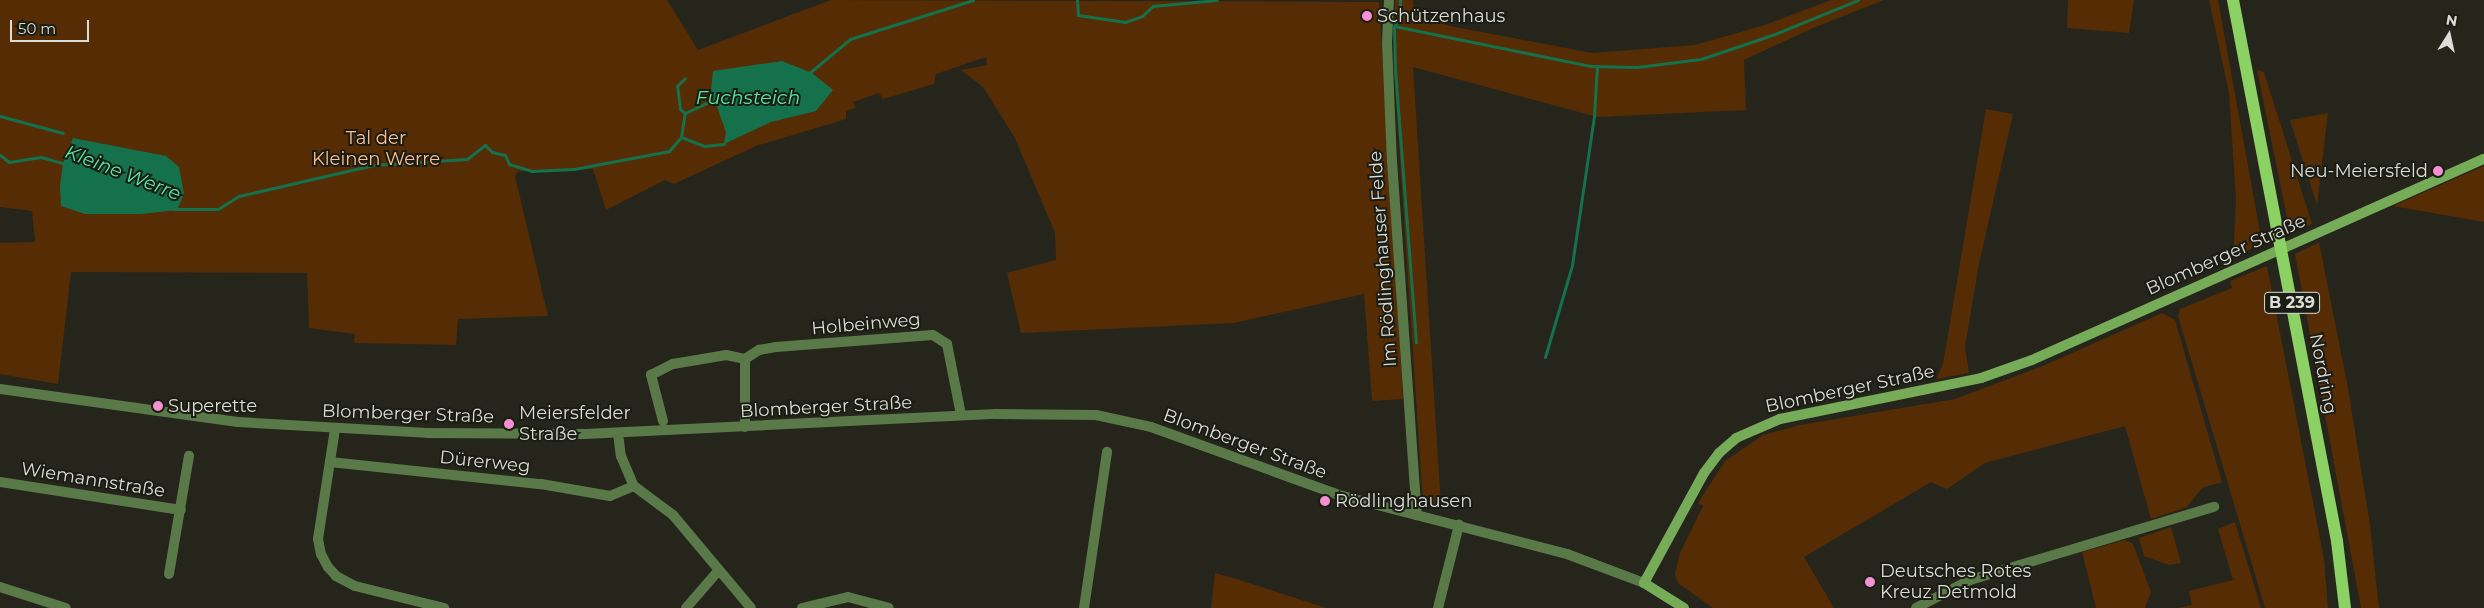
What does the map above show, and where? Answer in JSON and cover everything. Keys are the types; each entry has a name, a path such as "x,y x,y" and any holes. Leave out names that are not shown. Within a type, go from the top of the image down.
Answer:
{"main road":[{"name":"Nordring","path":"2233,0 2335,532 2345,608"},
{"name":"Blomberger Straße","path":"1644,583 1708,467 1727,445 1746,432 1797,414 1954,384 2008,369 2484,159"},
{"path":"1644,583 1684,608"}],"street":[{"name":"Im Rödlinghauser Felde","path":"1389,0 1387,44 1392,161 1417,515"},
{"name":"Holbeinweg","path":"745,359 759,350 933,335 947,344 961,415"},
{"path":"664,421 651,375 689,359 726,355 745,359 745,427"},
{"name":"Blomberger Straße","path":"0,389 238,422 335,429 507,435 618,433 961,415 1035,413 1111,418 1197,443 1292,480 1568,554 1644,583"},
{"path":"335,429 318,539 321,554 328,567 336,576 355,586 444,608"},
{"path":"618,433 621,456 634,486 674,515 751,608"},
{"path":"1084,608 1107,452"},
{"name":"Wiemannstraße","path":"169,574 189,456"},
{"name":"Dürerweg","path":"330,462 541,484 610,496 634,486"},
{"name":"Wiemannstraße","path":"0,482 181,510"},
{"path":"1920,607 1970,580 2214,507"},
{"path":"1438,608 1459,525"},
{"path":"686,608 718,570"},
{"path":"0,587 66,608"},
{"path":"802,608 848,596 889,608"}],"green space":[{"name":"Tal der Kleinen Werre","path":"0,0 667,0 698,50 831,0 1379,2 1403,399 1372,401 1364,294 1234,323 1021,333 1007,273 1056,260 1055,233 1015,138 983,87 961,70 987,65 986,57 936,74 934,84 883,99 879,93 853,102 856,108 846,111 846,119 756,146 674,184 665,180 606,210 593,169 518,171 515,176 548,316 458,319 456,345 354,343 355,334 309,328 307,273 71,272 58,384 0,374 0,243 35,242 32,211 0,207"},
{"path":"1395,0 1413,0 1414,15 1450,26 1592,53 1695,45 1765,25 1831,0 1884,0 1813,28 1744,60 1746,110 1597,117 1413,67 1441,505 1423,502 1394,71"},
{"path":"2068,0 2134,0 2129,33 2067,28"},
{"path":"2209,0 2218,0 2262,243 2233,258 2236,200 2229,93"},
{"path":"2257,70 2264,72 2312,224 2290,232"},
{"path":"1986,109 2013,114 1979,264 1965,347 1969,373 1936,379 1943,364"},
{"path":"2328,113 2317,205 2290,120"},
{"path":"2484,166 2484,222 2393,206"},
{"path":"2319,242 2348,388 2370,525 2379,608 2361,608 2295,254"},
{"path":"2267,266 2324,559 2328,608 2265,608 2178,316 2180,309 2232,288 2230,281"},
{"path":"2162,313 2175,320 2222,482 2202,488 2187,507 2151,519 2125,426 1985,463 1947,489 1931,482 1804,557 1834,608 1713,608 1678,583 1675,574 1680,553 1703,506 1698,503 1725,461 1763,435 1800,425 1955,399 2045,365"},
{"path":"2235,522 2261,608 2178,608 2192,605 2189,591 2233,580 2218,529"},
{"path":"2171,527 2181,563 2169,565 2144,556 2139,538"},
{"path":"2125,540 2133,544 2151,592 2145,608 2096,608 2082,552"},
{"path":"1215,573 1237,579 1326,608 1211,608"}],"water":[{"name":"Fuchsteich","path":"782,61 812,73 833,90 816,111 771,122 724,144 726,132 711,90 713,71"},
{"path":"73,138 166,156 179,167 184,194 177,210 141,214 85,214 61,206 60,186 63,163"}],"waterway":[{"name":"Kleine Werre","path":"808,74 850,39 973,0"},
{"name":"Kleine Werre","path":"1077,0 1078,15 1125,22 1142,16 1153,6 1217,0"},
{"path":"1400,0 1400,20 1394,26 1395,70 1416,342"},
{"path":"1394,26 1590,66 1637,67 1701,59 1775,34 1858,0"},
{"path":"1545,357 1572,265 1594,116 1597,66"},
{"path":"685,78 677,86 680,109 685,113"},
{"name":"Kleine Werre","path":"173,209 218,209 239,196 373,165 467,159 485,145 492,152 505,155 509,164 532,171 574,169 669,151 681,137 685,113 715,99"},
{"name":"Kleine Werre","path":"0,116 63,133"},
{"path":"681,137 704,146 724,144"},
{"name":"Kleine Werre","path":"0,155 9,162 41,157 66,164"}],"place":[{"name":"Schützenhaus","path":"1367,16"},
{"name":"Neu-Meiersfeld","path":"2438,171"},
{"name":"Superette","path":"158,406"},
{"name":"Meiersfelder Straße","path":"509,424"},
{"name":"Rödlinghausen","path":"1325,501"},
{"name":"Deutsches Rotes Kreuz Detmold","path":"1870,582"}]}
